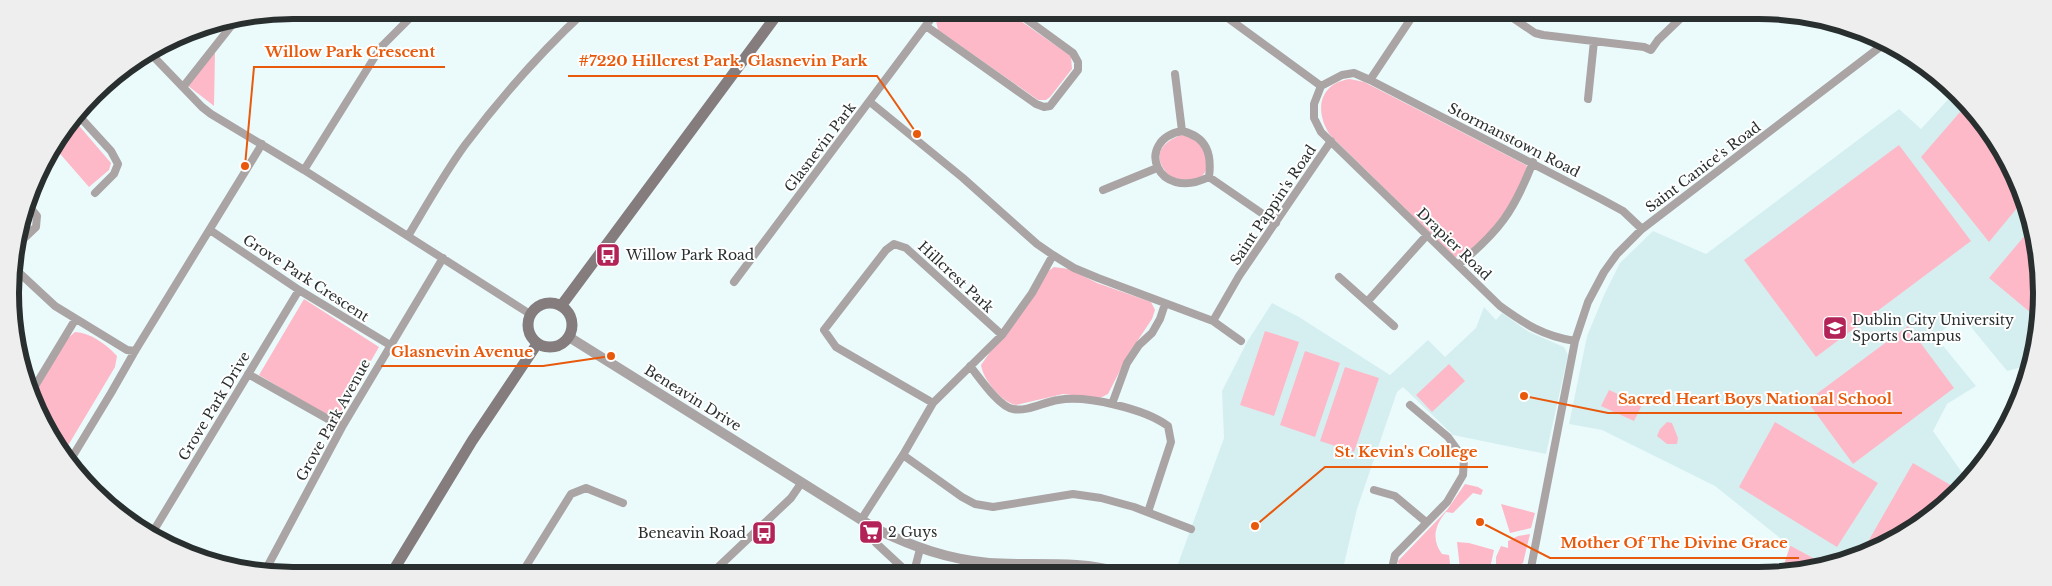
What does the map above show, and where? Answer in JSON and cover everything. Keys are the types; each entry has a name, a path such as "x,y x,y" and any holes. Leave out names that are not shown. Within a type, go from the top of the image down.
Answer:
{"main road":[{"path":"562,306 774,19"},
{"path":"548,302 562,306 567,310 572,323 569,337 552,348 537,344 529,334 528,320 530,314 535,308 548,302"},
{"path":"395,567 495,405 537,344"}],"street":[{"path":"304,170 381,47 409,19"},
{"path":"408,236 464,147 499,102 540,55 577,19"},
{"name":"Glasnevin Park","path":"734,282 931,19"},
{"path":"926,26 1036,104 1044,107 1050,106 1078,70 1078,62 1073,53 1026,19"},
{"path":"1230,19 1321,86 1342,74 1354,74 1370,80 1411,19"},
{"path":"1514,19 1535,33 1644,47 1651,50 1658,40 1680,19"},
{"path":"183,87 231,26"},
{"path":"1588,99 1594,41"},
{"name":"Saint Canice's Road","path":"1531,567 1575,341 1588,302 1604,272 1617,254 1642,229 1880,47"},
{"path":"154,57 211,114 304,170 530,314"},
{"path":"1175,74 1182,131"},
{"name":"Stormanstown Road","path":"1370,80 1533,162 1623,211 1642,229"},
{"name":"Saint Pappin's Road","path":"1213,321 1239,276 1331,141 1321,132 1314,118 1314,104 1321,86"},
{"path":"870,102 963,178 1037,244 1053,255 1074,268 1098,278 1213,321 1241,341"},
{"path":"81,119 111,151 118,164 114,174 95,193"},
{"path":"1182,131 1196,136 1209,152 1211,163 1209,177 1192,184 1174,182 1158,168 1155,161 1156,149 1164,138 1182,131"},
{"name":"Drapier Road","path":"1331,141 1500,306 1530,327 1556,338 1575,341"},
{"path":"73,456 262,144"},
{"path":"1458,265 1489,239 1508,216 1525,183 1533,162"},
{"path":"1103,190 1158,168"},
{"path":"1209,177 1276,223"},
{"path":"24,238 36,227 38,216 32,209"},
{"name":"Grove Park Crescent","path":"210,230 299,290 390,345"},
{"path":"1367,302 1427,235"},
{"name":"Hillcrest Park","path":"932,403 836,347 824,330 886,250 894,244 906,248 1002,335"},
{"path":"861,520 903,455 932,403 1002,335 1032,293 1053,255"},
{"name":"Grove Park Avenue","path":"267,566 342,427 443,258"},
{"path":"19,273 37,291 75,320 127,350 135,351"},
{"path":"1339,277 1394,326"},
{"name":"Grove Park Drive","path":"154,530 299,290"},
{"path":"1112,404 1127,363 1139,345 1152,333 1160,319 1165,304"},
{"path":"35,386 75,320"},
{"name":"Beneavin Drive","path":"569,337 861,520 920,549 958,559 990,563 1076,567"},
{"path":"970,366 1004,405 1012,410 1065,399 1112,404 1157,418 1168,426 1171,442 1148,512"},
{"path":"248,374 342,427"},
{"path":"1393,567 1396,555 1447,502 1463,475 1464,459 1448,437 1410,405"},
{"path":"903,455 962,497 975,504 993,508 1073,494 1102,498 1134,507 1191,529"},
{"path":"721,567 792,498 802,482"},
{"path":"525,567 571,494 586,488 623,503"},
{"path":"1374,490 1395,496 1426,522"},
{"path":"876,543 902,567"},
{"path":"915,567 920,549"}],"shaded area":[{"path":"937,19 1018,19 1071,56 1072,69 1050,97 1046,100 1038,100 938,30"},
{"path":"215,52 214,106 187,85"},
{"path":"1350,79 1364,82 1526,165 1523,178 1509,206 1488,234 1466,253 1455,257 1330,135 1322,117 1322,100 1332,86"},
{"name":"Dublin City University Sports Campus","path":"1951,97 1977,126 1997,156 2019,205 2028,239 2033,275 2033,311 2023,367 2007,371 1962,316 1935,336 1976,386 1947,404 1933,431 1964,475 1926,511 1880,539 1847,553 1818,561 1790,546 1715,486 1602,430 1569,424 1587,336 1605,293 1620,263 1653,231 1706,254 1899,109 1921,129"},
{"path":"1960,112 1977,126 1997,156 2019,205 1989,242 1921,157"},
{"path":"77,124 111,163 109,170 89,187 58,151"},
{"path":"1181,135 1194,138 1205,153 1207,159 1206,170 1198,178 1188,180 1171,178 1161,165 1160,153 1162,148 1166,143"},
{"path":"1899,145 1971,241 1816,357 1744,260"},
{"path":"2027,233 2033,275 2033,314 1989,278"},
{"path":"1054,267 1069,269 1097,283 1151,302 1155,310 1152,319 1128,355 1108,394 1100,398 1063,394 1016,405 999,395 985,377 981,365 1047,272"},
{"path":"304,299 379,347 336,421 259,375"},
{"path":"1272,303 1299,317 1390,375 1428,340 1445,357 1476,328 1484,307 1496,320 1502,313 1529,332 1564,347 1568,355 1546,454 1453,435 1403,387 1397,392 1357,509 1343,567 1177,567 1224,438 1222,391 1247,342"},
{"path":"1908,326 1954,388 1853,464 1807,401"},
{"path":"1265,331 1299,342 1274,416 1240,405"},
{"path":"75,332 87,334 108,347 117,356 115,367 67,448 55,430 37,390 67,339"},
{"path":"1305,351 1340,363 1315,437 1280,425"},
{"path":"1449,364 1465,381 1432,412 1416,395"},
{"path":"1345,367 1379,378 1354,452 1320,441"},
{"path":"1609,390 1642,405 1634,421 1601,406"},
{"path":"1667,422 1672,423 1678,438 1677,444 1667,444 1657,436 1660,429"},
{"path":"1775,422 1878,483 1837,547 1739,487"},
{"path":"1913,463 1953,487 1926,511 1896,531 1866,545"},
{"path":"1465,484 1483,490 1481,495 1473,493 1453,513 1446,512 1439,522 1436,532 1436,543 1442,554 1449,555 1450,567 1399,567 1398,561 1447,510"},
{"path":"1501,504 1535,513 1531,528 1510,533"},
{"path":"1530,534 1523,563 1516,567 1496,567 1496,557 1501,546 1508,548 1508,541 1518,536"},
{"path":"1457,542 1469,543 1494,550 1490,567 1460,567"},
{"path":"1790,546 1818,561 1795,565 1783,566"}],"place":[{"name":"#7220 Hillcrest Park, Glasnevin Park","path":"917,134"},
{"name":"Willow Park Crescent","path":"245,166"},
{"name":"Willow Park Road","path":"608,255"},
{"name":"Dublin City University Sports Campus","path":"1835,328"},
{"name":"Glasnevin Avenue","path":"611,356"},
{"name":"Sacred Heart Boys National School","path":"1524,396"},
{"name":"Mother Of The Divine Grace","path":"1480,522"},
{"name":"St. Kevin's College","path":"1255,526"},
{"name":"2 Guys","path":"871,532"},
{"name":"Beneavin Road","path":"764,533"}]}
